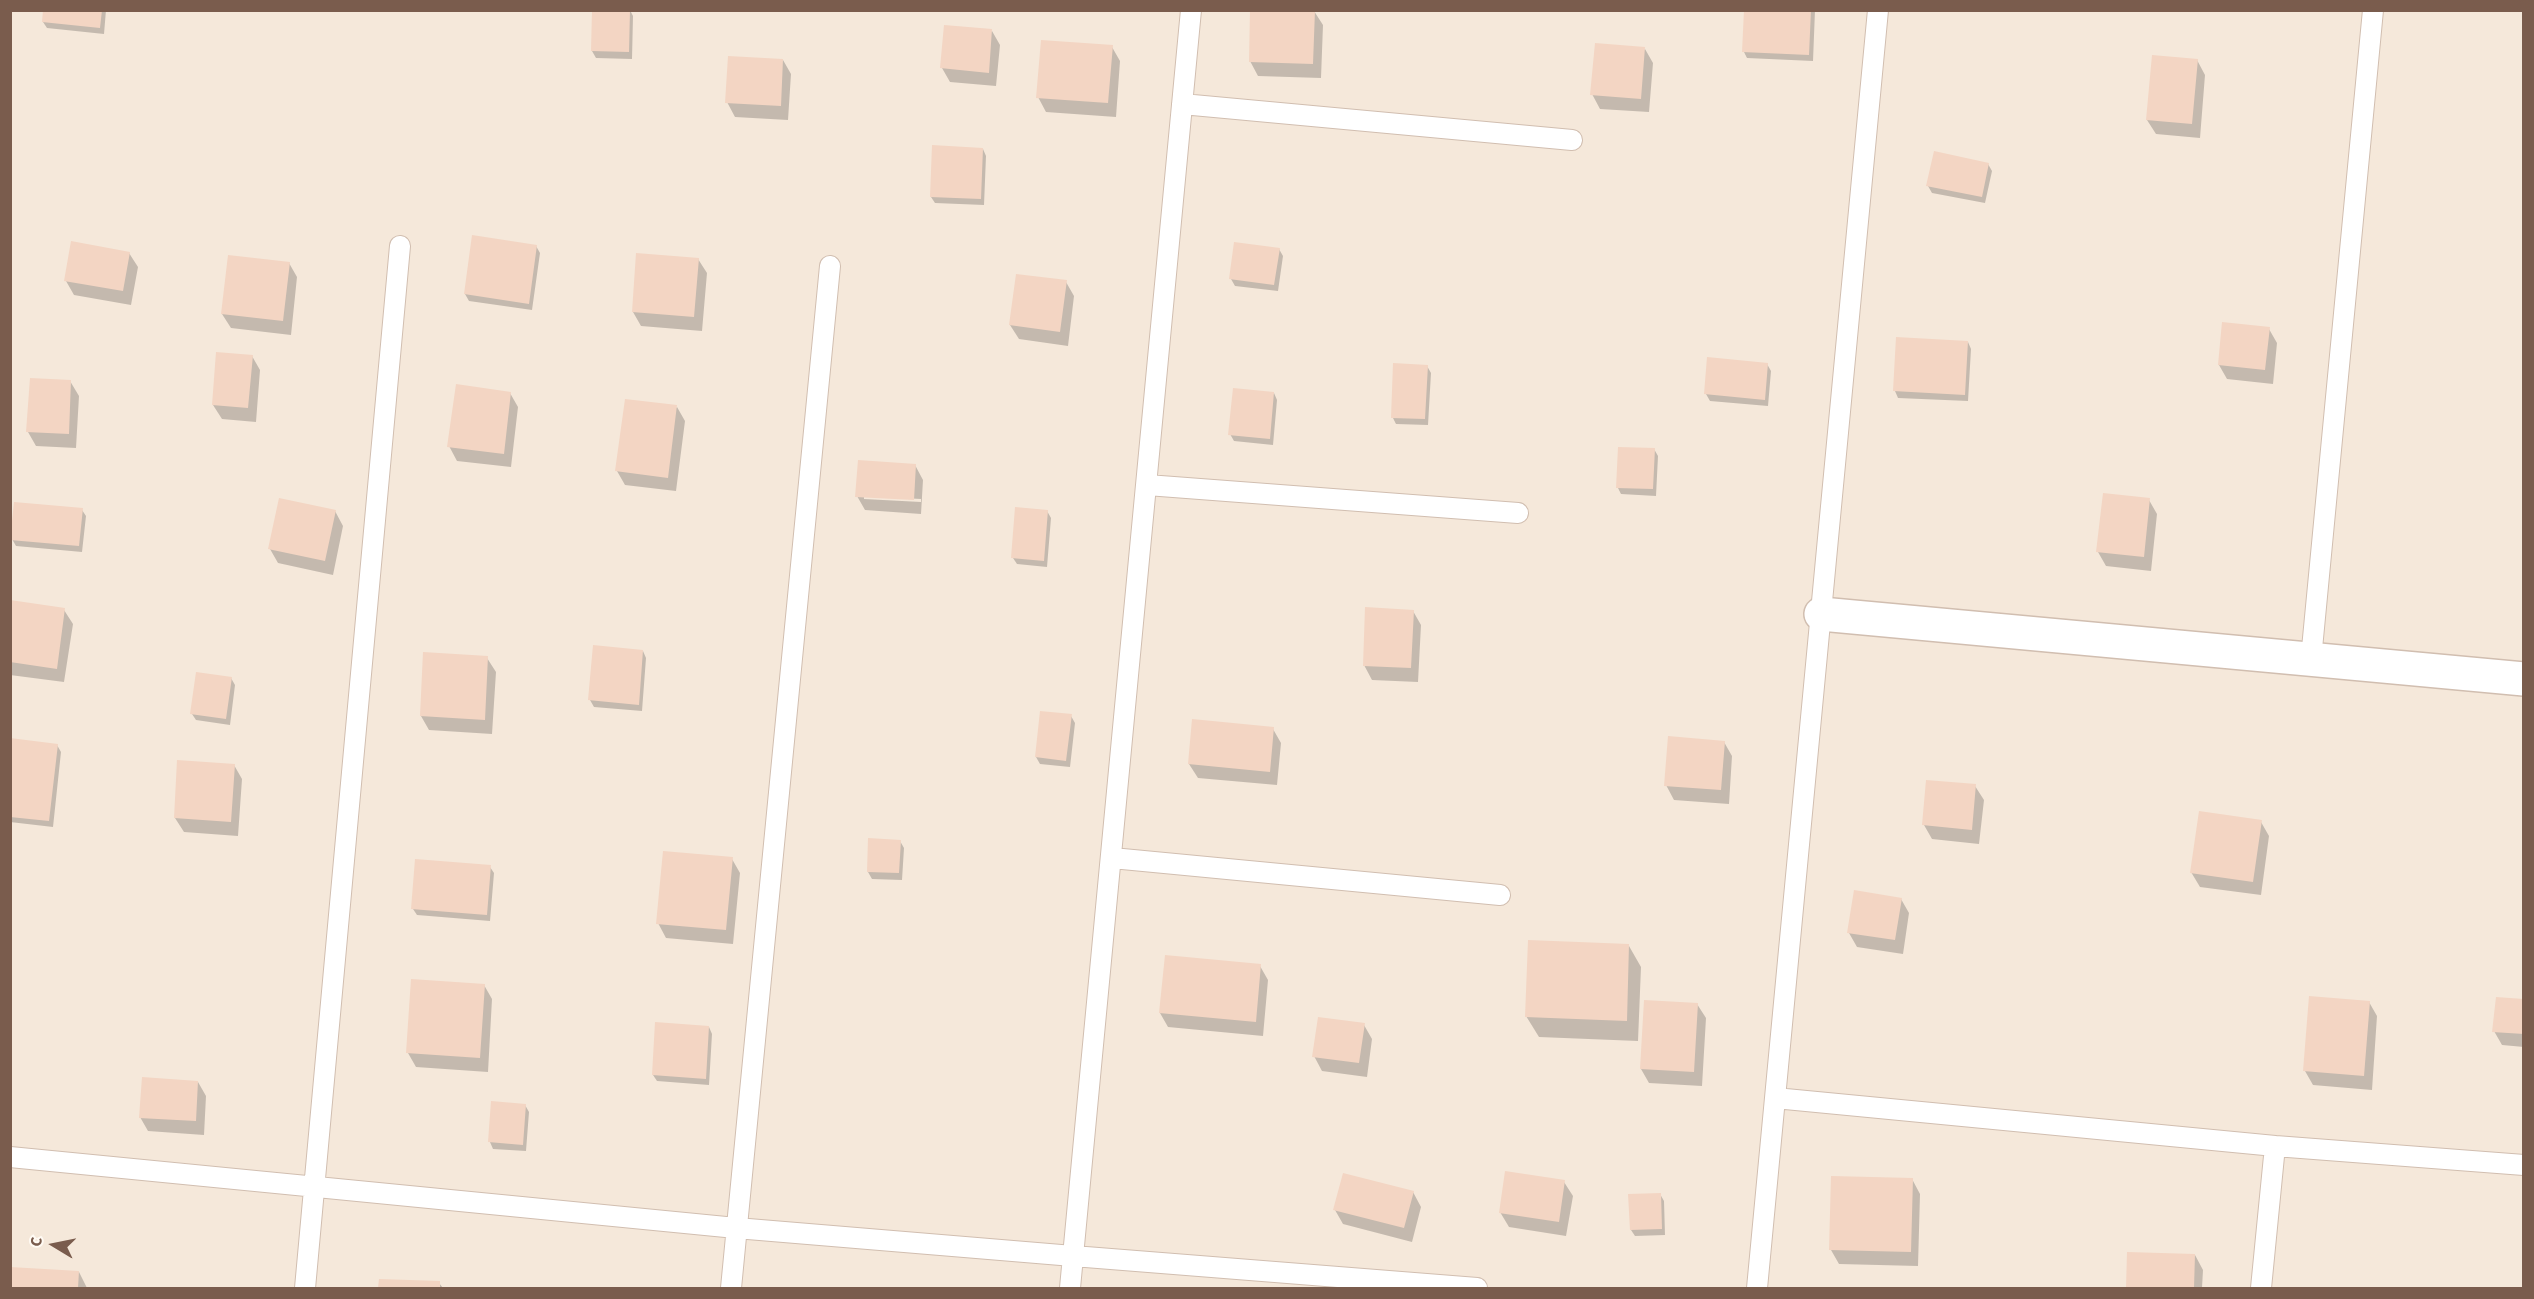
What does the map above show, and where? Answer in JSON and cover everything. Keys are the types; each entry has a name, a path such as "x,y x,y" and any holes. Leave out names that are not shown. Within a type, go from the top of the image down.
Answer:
{"street":[{"path":"1821,614 2523,679"}],"lane":[{"path":"1070,1288 1191,10"},
{"path":"1757,1288 1878,10"},
{"path":"2311,659 2373,10"},
{"path":"1182,104 1572,140"},
{"path":"305,1288 400,246"},
{"path":"731,1288 830,266"},
{"path":"1147,485 1518,513"},
{"path":"1112,858 1500,895"},
{"path":"1775,1098 2275,1146 2523,1165"},
{"path":"2261,1288 2275,1146"},
{"path":"10,1157 736,1227 1477,1288"}],"shaded area":[{"path":"10,11 2523,11 2523,1288 11,1288"}],"building":[{"path":"43,10 102,10 100,28 42,22"},
{"path":"592,10 630,10 629,52 591,51"},
{"path":"1250,10 1315,10 1313,64 1249,62"},
{"path":"1744,10 1811,10 1809,55 1742,52"},
{"path":"944,25 992,29 989,73 940,68"},
{"path":"1041,40 1113,45 1108,103 1036,98"},
{"path":"1595,43 1645,47 1641,99 1590,95"},
{"path":"2152,55 2198,59 2192,124 2146,120"},
{"path":"728,56 783,59 781,106 725,103"},
{"path":"932,145 983,148 981,199 930,197"},
{"path":"1934,151 1989,163 1982,197 1926,186"},
{"path":"472,235 537,245 529,304 464,294"},
{"path":"71,241 130,252 123,291 64,281"},
{"path":"1234,242 1280,248 1274,285 1229,279"},
{"path":"636,253 699,258 694,317 632,312"},
{"path":"228,255 290,262 283,321 221,314"},
{"path":"1016,274 1067,280 1060,332 1009,325"},
{"path":"2222,322 2270,327 2265,370 2218,365"},
{"path":"1896,337 1968,341 1965,395 1893,391"},
{"path":"216,352 253,355 248,408 212,405"},
{"path":"1707,357 1768,363 1765,400 1704,394"},
{"path":"1393,363 1428,365 1425,419 1391,418"},
{"path":"30,378 71,380 69,434 26,432"},
{"path":"456,384 511,392 504,454 447,447"},
{"path":"1233,388 1274,392 1270,439 1228,435"},
{"path":"625,399 677,405 668,478 615,471"},
{"path":"1618,447 1655,448 1653,489 1616,488"},
{"path":"858,460 916,464 914,500 855,497"},
{"path":"2103,493 2150,498 2144,557 2096,552"},
{"path":"279,498 336,510 325,561 268,549"},
{"path":"14,502 83,508 79,546 10,540"},
{"path":"1015,507 1048,510 1044,561 1011,558"},
{"path":"10,600 65,608 57,669 10,662"},
{"path":"1365,607 1414,610 1411,668 1363,666"},
{"path":"593,645 643,650 639,705 588,700"},
{"path":"423,652 488,656 485,720 420,716"},
{"path":"196,672 232,677 226,719 190,714"},
{"path":"1040,711 1072,714 1066,761 1035,757"},
{"path":"1192,719 1274,727 1270,772 1188,764"},
{"path":"1668,736 1725,741 1721,790 1664,786"},
{"path":"10,738 58,744 49,821 10,817"},
{"path":"177,760 235,764 231,822 174,818"},
{"path":"1926,780 1976,784 1972,830 1922,825"},
{"path":"2199,811 2262,820 2253,882 2190,873"},
{"path":"868,838 901,840 899,873 867,872"},
{"path":"663,851 733,857 726,930 656,924"},
{"path":"415,859 491,865 487,915 411,909"},
{"path":"1854,890 1902,898 1895,940 1847,933"},
{"path":"1528,940 1629,944 1627,1021 1525,1017"},
{"path":"1165,955 1261,964 1256,1022 1159,1013"},
{"path":"411,979 485,984 480,1058 406,1053"},
{"path":"2309,996 2370,1001 2364,1076 2303,1071"},
{"path":"2496,997 2524,999 2524,1034 2492,1032"},
{"path":"1644,1000 1698,1003 1694,1072 1640,1069"},
{"path":"1318,1017 1365,1023 1359,1063 1312,1057"},
{"path":"655,1022 709,1026 706,1079 652,1075"},
{"path":"142,1077 198,1081 196,1121 139,1118"},
{"path":"491,1101 526,1104 523,1145 488,1142"},
{"path":"1505,1171 1565,1180 1559,1222 1499,1213"},
{"path":"1343,1173 1414,1191 1404,1228 1333,1210"},
{"path":"1831,1176 1913,1178 1911,1252 1829,1250"},
{"path":"1661,1193 1662,1229 1630,1230 1628,1194"},
{"path":"2127,1252 2195,1254 2194,1288 2126,1288"},
{"path":"10,1267 79,1271 78,1288 10,1288"},
{"path":"379,1279 440,1281 440,1288 378,1288"}]}
